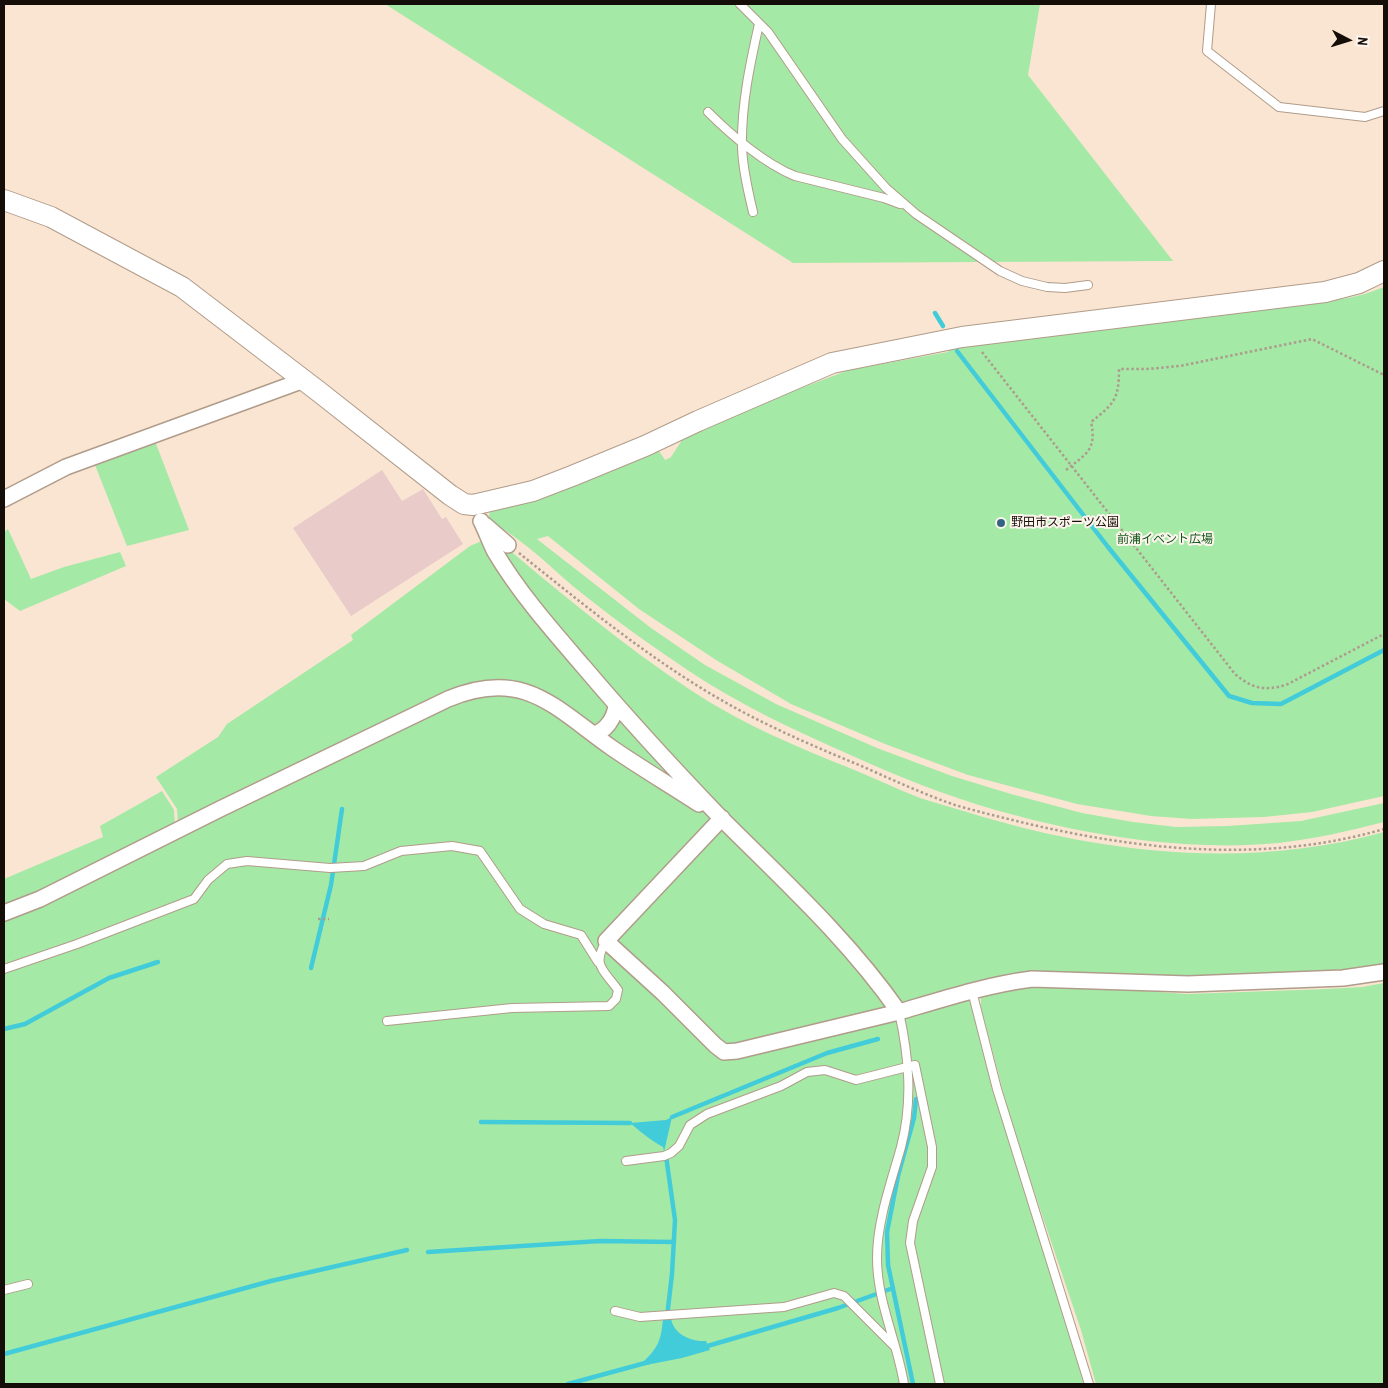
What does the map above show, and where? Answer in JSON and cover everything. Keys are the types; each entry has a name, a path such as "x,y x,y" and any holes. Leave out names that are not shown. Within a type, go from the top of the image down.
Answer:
{"street":[{"path":"4,200 51,217 182,287 450,495 477,513 508,545"},
{"path":"477,513 644,446 832,363 969,336 1325,292 1358,283 1384,271"},
{"path":"4,499 66,467 304,380"},
{"path":"477,513 495,551 528,600 616,705 722,818 830,926 875,979 899,1012"},
{"path":"4,913 40,899 220,809 466,691 496,687 508,687 524,691 556,706 593,734 722,818"},
{"path":"593,734 603,730 614,716 616,705"},
{"path":"722,818 606,941 724,1052 737,1051 899,1012 972,990 1032,979 1188,984 1342,978 1384,972"}],"lane":[{"path":"740,4 768,32 842,139 886,188 916,214 1000,271 1022,281 1047,287 1065,288 1088,285"},
{"path":"1211,4 1207,51 1279,107 1365,117 1384,110"},
{"path":"753,212 745,176 743,143 747,86 760,24"},
{"path":"708,112 743,143 782,171 795,176 884,198 907,206"},
{"path":"4,969 77,944 194,899 208,880 227,864 247,861 339,868 364,866 401,851 452,846 480,851 520,909 544,924 581,935 618,990 616,999 609,1006 512,1008 387,1022"},
{"path":"598,962 599,954 606,941"},
{"path":"972,990 997,1089 1089,1384"},
{"path":"899,1012 906,1044 908,1106 901,1146 893,1170 878,1238 881,1299 901,1366 904,1384"},
{"path":"626,1161 667,1155 679,1146 690,1125 707,1114 781,1086 807,1072 825,1070 856,1080 915,1065 932,1148 932,1168 913,1221 910,1243 940,1384"},
{"path":"4,1290 28,1284"},
{"path":"615,1311 640,1317 784,1307 834,1293 844,1296 895,1348"}],"path":[{"path":"969,336 1235,674 1248,684 1261,688 1286,685 1384,634"},
{"path":"1066,470 1084,456 1092,444 1094,436 1091,422 1106,411 1117,394 1118,369 1180,366 1312,339 1384,375"},
{"path":"508,545 646,651 704,690 750,717 804,742 954,804 1076,835 1189,849 1281,848 1328,842 1384,829"},
{"path":"318,919 329,918"}],"green space":[{"path":"385,4 1040,4 1028,75 1173,261 793,263"},
{"name":"野田市スポーツ公園","path":"1384,287 1384,796 1312,812 1264,817 1192,819 1151,816 1077,804 968,775 885,744 791,704 716,660 639,609 548,536 537,539 651,628 705,665 776,704 877,748 952,776 1082,813 1176,827 1301,821 1384,803 1384,822 1278,843 1235,845 1190,844 1098,834 1052,825 965,800 924,786 866,762 746,705 708,683 623,625 512,535 488,519 490,512 494,508 657,448 665,460 671,457 684,437 721,418 849,370 948,352 949,350 985,343 1348,298"},
{"path":"155,441 189,530 127,546 95,465"},
{"path":"8,529 31,579 64,567 120,552 126,566 20,611 4,599 4,532"},
{"path":"490,534 614,635 711,703 790,743 920,798 1018,826 1069,838 1122,847 1174,852 1280,851 1332,844 1384,832 1384,968 1186,980 1064,973 902,1005 666,755 535,602"},
{"path":"484,540 609,705 610,710 596,729 497,681 178,825 177,809 156,777 218,737 227,724 353,640 351,635 470,546"},
{"path":"482,692 528,697 712,814 712,822 599,941 721,1055 968,997 973,1007 993,1092 1089,1384 4,1384 4,918 467,696"},
{"path":"620,718 687,788 605,738"},
{"path":"162,791 174,810 175,826 4,908 4,879 103,837 100,826"},
{"path":"723,823 804,906 889,1008 725,1047 614,943"},
{"path":"1384,983 1384,1384 1096,1384 1081,1330 1012,1126 981,1007 981,994 1039,984 1187,994 1362,987"}],"water":[{"path":"672,1117 664,1152 663,1147 630,1123 666,1120"},
{"path":"671,1318 672,1324 679,1333 694,1340 706,1341 710,1350 646,1365 644,1361 658,1342 663,1319"}],"building":[{"path":"382,470 402,501 423,489 442,519 446,517 463,544 351,616 293,528"}],"waterway":[{"path":"935,313 943,326"},
{"path":"957,351 1108,547 1229,696 1252,703 1281,704 1384,650"},
{"path":"311,968 331,885 342,809"},
{"path":"4,1029 25,1024 109,978 158,962"},
{"path":"672,1117 827,1053 878,1039"},
{"path":"913,1384 888,1265 887,1232 898,1176 914,1118 916,1099"},
{"path":"481,1122 630,1123"},
{"path":"666,1156 675,1220 667,1317"},
{"path":"428,1252 600,1241 674,1242"},
{"path":"4,1354 271,1281 407,1250"},
{"path":"704,1347 838,1308 893,1288"},
{"path":"568,1384 649,1362"}],"place":[{"name":"野田市スポーツ公園","path":"1001,523"}],"park label":[{"name":"前浦イベント広場","path":"1165,540"}]}
